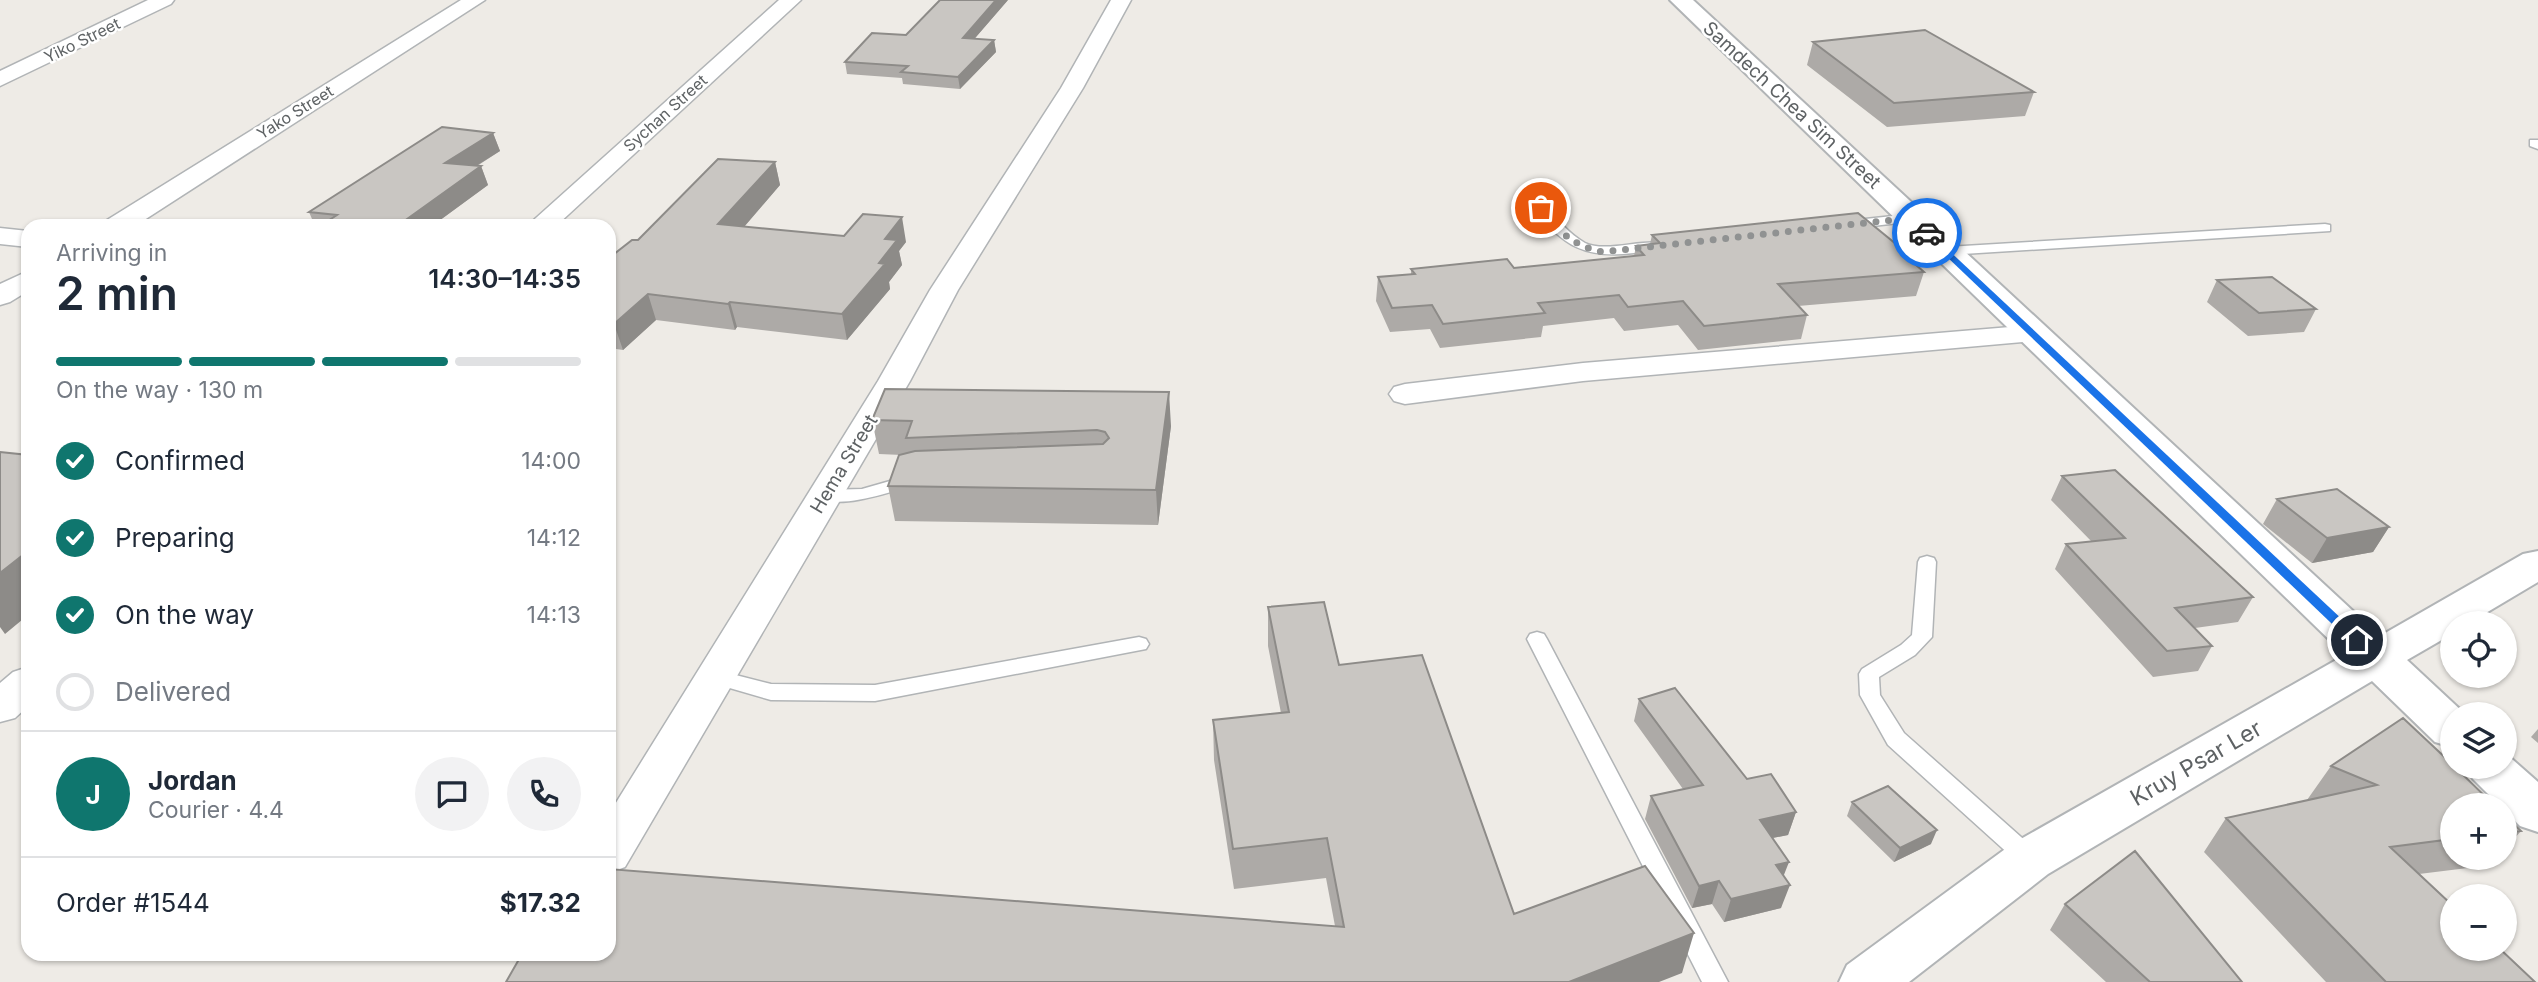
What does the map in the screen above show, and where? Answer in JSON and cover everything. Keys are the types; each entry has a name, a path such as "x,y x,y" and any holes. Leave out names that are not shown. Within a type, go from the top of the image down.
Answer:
{"street":[{"name":"Yiko Street","path":"0,79 164,0"},
{"name":"Yako Street","path":"127,219 475,0"},
{"name":"Sychan Street","path":"548,219 790,0"},
{"name":"Hema Street","path":"616,842 894,381 995,205 1072,88 1121,0"},
{"name":"Samdech Chea Sim Street","path":"1681,0 2440,719"},
{"path":"0,236 21,238"},
{"path":"0,296 21,283"},
{"path":"1405,394 1583,372 2034,334"},
{"name":"Kruy Psar Ler","path":"1867,982 2030,859 2538,564"},
{"path":"0,707 21,688"},
{"path":"2504,779 2538,812"}],"lane":[{"path":"1541,208 1564,236 1581,247 1602,252 1676,244"},
{"path":"1828,227 1911,218"},
{"path":"1947,251 2325,228"},
{"path":"826,495 863,494 904,481 930,477"},
{"path":"1927,562 1922,637 1908,650 1869,674 1870,695 1896,739 2030,859"},
{"path":"1536,639 1715,982"},
{"path":"716,677 771,692 875,694 1139,644"}],"building":[{"path":"940,0 996,0 963,38 994,40 958,77 901,72 908,66 845,62 872,33 906,35"},
{"path":"1925,30 2034,92 1894,103 1813,42"},
{"path":"442,127 493,133 445,163 481,166 407,219 331,219 337,215 309,212"},
{"path":"718,159 775,162 718,224 844,236 863,214 902,217 885,239 897,240 879,263 885,264 842,314 648,294 616,322 616,253 632,240 638,240"},
{"path":"1858,213 1902,249 1899,250 1924,272 1778,284 1807,315 1704,326 1683,301 1628,307 1619,295 1538,303 1545,313 1443,324 1432,305 1392,308 1378,277 1415,274 1411,269 1507,259 1514,268 1644,255 1636,246 1660,243 1652,235"},
{"path":"2272,277 2316,309 2259,313 2217,280"},
{"path":"885,389 1169,392 1156,490 888,486 899,455 915,451 1103,444 1109,438 1105,432 1097,430 906,438 912,421 872,420"},
{"path":"0,452 21,454 21,556 0,573"},
{"path":"2115,470 2253,597 2175,608 2212,646 2167,651 2066,544 2125,538 2062,476"},
{"path":"2337,489 2389,527 2327,538 2277,499"},
{"path":"1324,602 1339,665 1422,655 1514,914 1645,866 1694,933 1569,982 506,982 518,961 616,961 616,870 1344,927 1327,838 1233,849 1213,720 1289,712 1268,607"},
{"path":"1675,688 1747,779 1771,774 1796,812 1760,820 1789,862 1776,865 1790,885 1731,899 1719,881 1699,886 1651,796 1703,785 1639,699"},
{"path":"2403,718 2440,753 2440,779 2467,779 2482,793 2440,793 2440,841 2390,847 2440,894 2440,961 2513,961 2535,982 2386,982 2226,818 2377,785 2331,766"},
{"path":"1888,786 1937,830 1900,848 1852,802"},
{"path":"2135,851 2242,982 2150,982 2065,904"}],"way so far":[{"path":"1541,208 1564,236 1581,247 1602,252 1911,218 1927,233"}],"route":[{"path":"1927,233 2357,640"}]}
